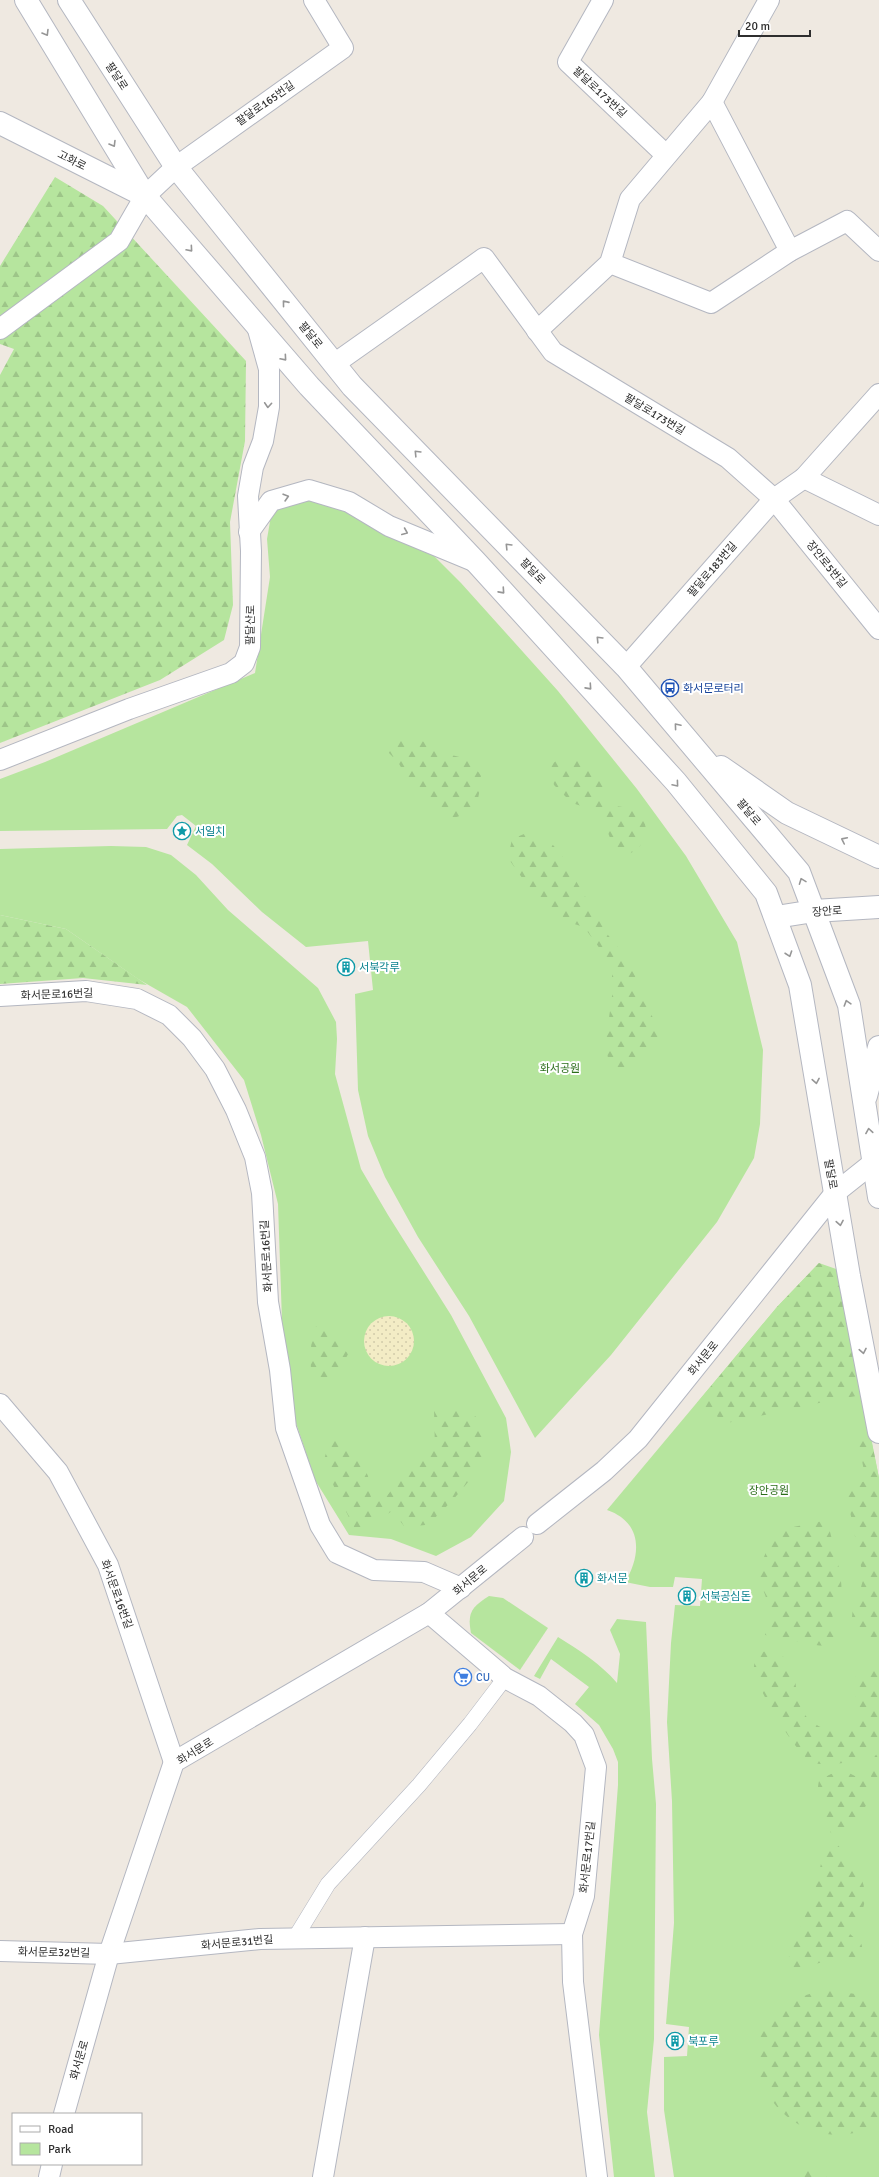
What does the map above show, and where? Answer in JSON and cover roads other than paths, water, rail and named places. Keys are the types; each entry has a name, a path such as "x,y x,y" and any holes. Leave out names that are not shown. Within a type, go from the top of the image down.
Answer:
{"main road":[{"path":"26,0 144,196 309,386 476,562"},
{"name":"팔달로","path":"69,0 176,167 357,392 626,667 799,872 849,1005 864,1103 876,1162 879,1197"},
{"name":"고화로","path":"0,123 144,196"},
{"name":"팔달로","path":"476,562 676,782 766,893 800,985 835,1193 879,1432"},
{"path":"698,751 787,813 879,857"},
{"name":"장안로","path":"776,917 814,911 879,907"},
{"path":"864,1103 879,1047"}],"street":[{"name":"팔달로165번길","path":"0,329 119,241 144,196 176,167 343,48 314,0"},
{"name":"팔달로173번길","path":"603,0 568,62 666,155"},
{"path":"537,331 610,263 630,199 712,102 769,0"},
{"path":"712,102 790,252"},
{"path":"610,263 711,303 790,252 848,221 879,251"},
{"name":"팔달로173번길","path":"334,364 484,258 553,352 728,458 774,498"},
{"name":"팔달산로","path":"0,760 129,709 232,673 244,663 250,647 248,496 253,467 263,440 269,407 269,369 257,326"},
{"name":"팔달로183번길","path":"626,667 774,498 804,478 879,394"},
{"path":"804,478 879,515"},
{"path":"249,532 271,501 309,490 349,502 389,526 476,562"},
{"name":"장안로5번길","path":"774,498 879,629"},
{"name":"화서문로16번길","path":"0,996 86,991 137,999 169,1015 192,1038 215,1069 236,1110 255,1157 262,1193 268,1302 280,1370 286,1428 320,1524 338,1554 374,1570 424,1572 461,1588"},
{"name":"화서문로","path":"538,1524 604,1471 638,1439 835,1193 876,1162"},
{"name":"화서문로16번길","path":"0,1404 58,1472 108,1565 174,1762"},
{"name":"화서문로","path":"64,2113 109,1954 174,1762 429,1613 523,1537"},
{"name":"화서문로17번길","path":"429,1613 505,1678 538,1696 573,1723 584,1735 596,1767 584,1896 572,1934 573,1982 597,2177"},
{"path":"295,1938 328,1884 419,1785 470,1724 505,1678"},
{"name":"화서문로31번길","path":"109,1954 260,1938 572,1934"},
{"path":"323,2177 365,1937"},
{"name":"화서문로32번길","path":"0,1951 109,1954"},
{"path":"49,2177 52,2165"}],"place":[{"name":"화서문로터리","path":"670,688"},
{"name":"서일치","path":"182,831"},
{"name":"서북각루","path":"346,967"},
{"name":"화서문","path":"584,1578"},
{"name":"서북공심돈","path":"687,1596"},
{"name":"CU","path":"463,1677"},
{"name":"북포루","path":"675,2041"}],"park label":[{"name":"화서공원","path":"560,1068"},
{"name":"장안공원","path":"769,1490"}]}
